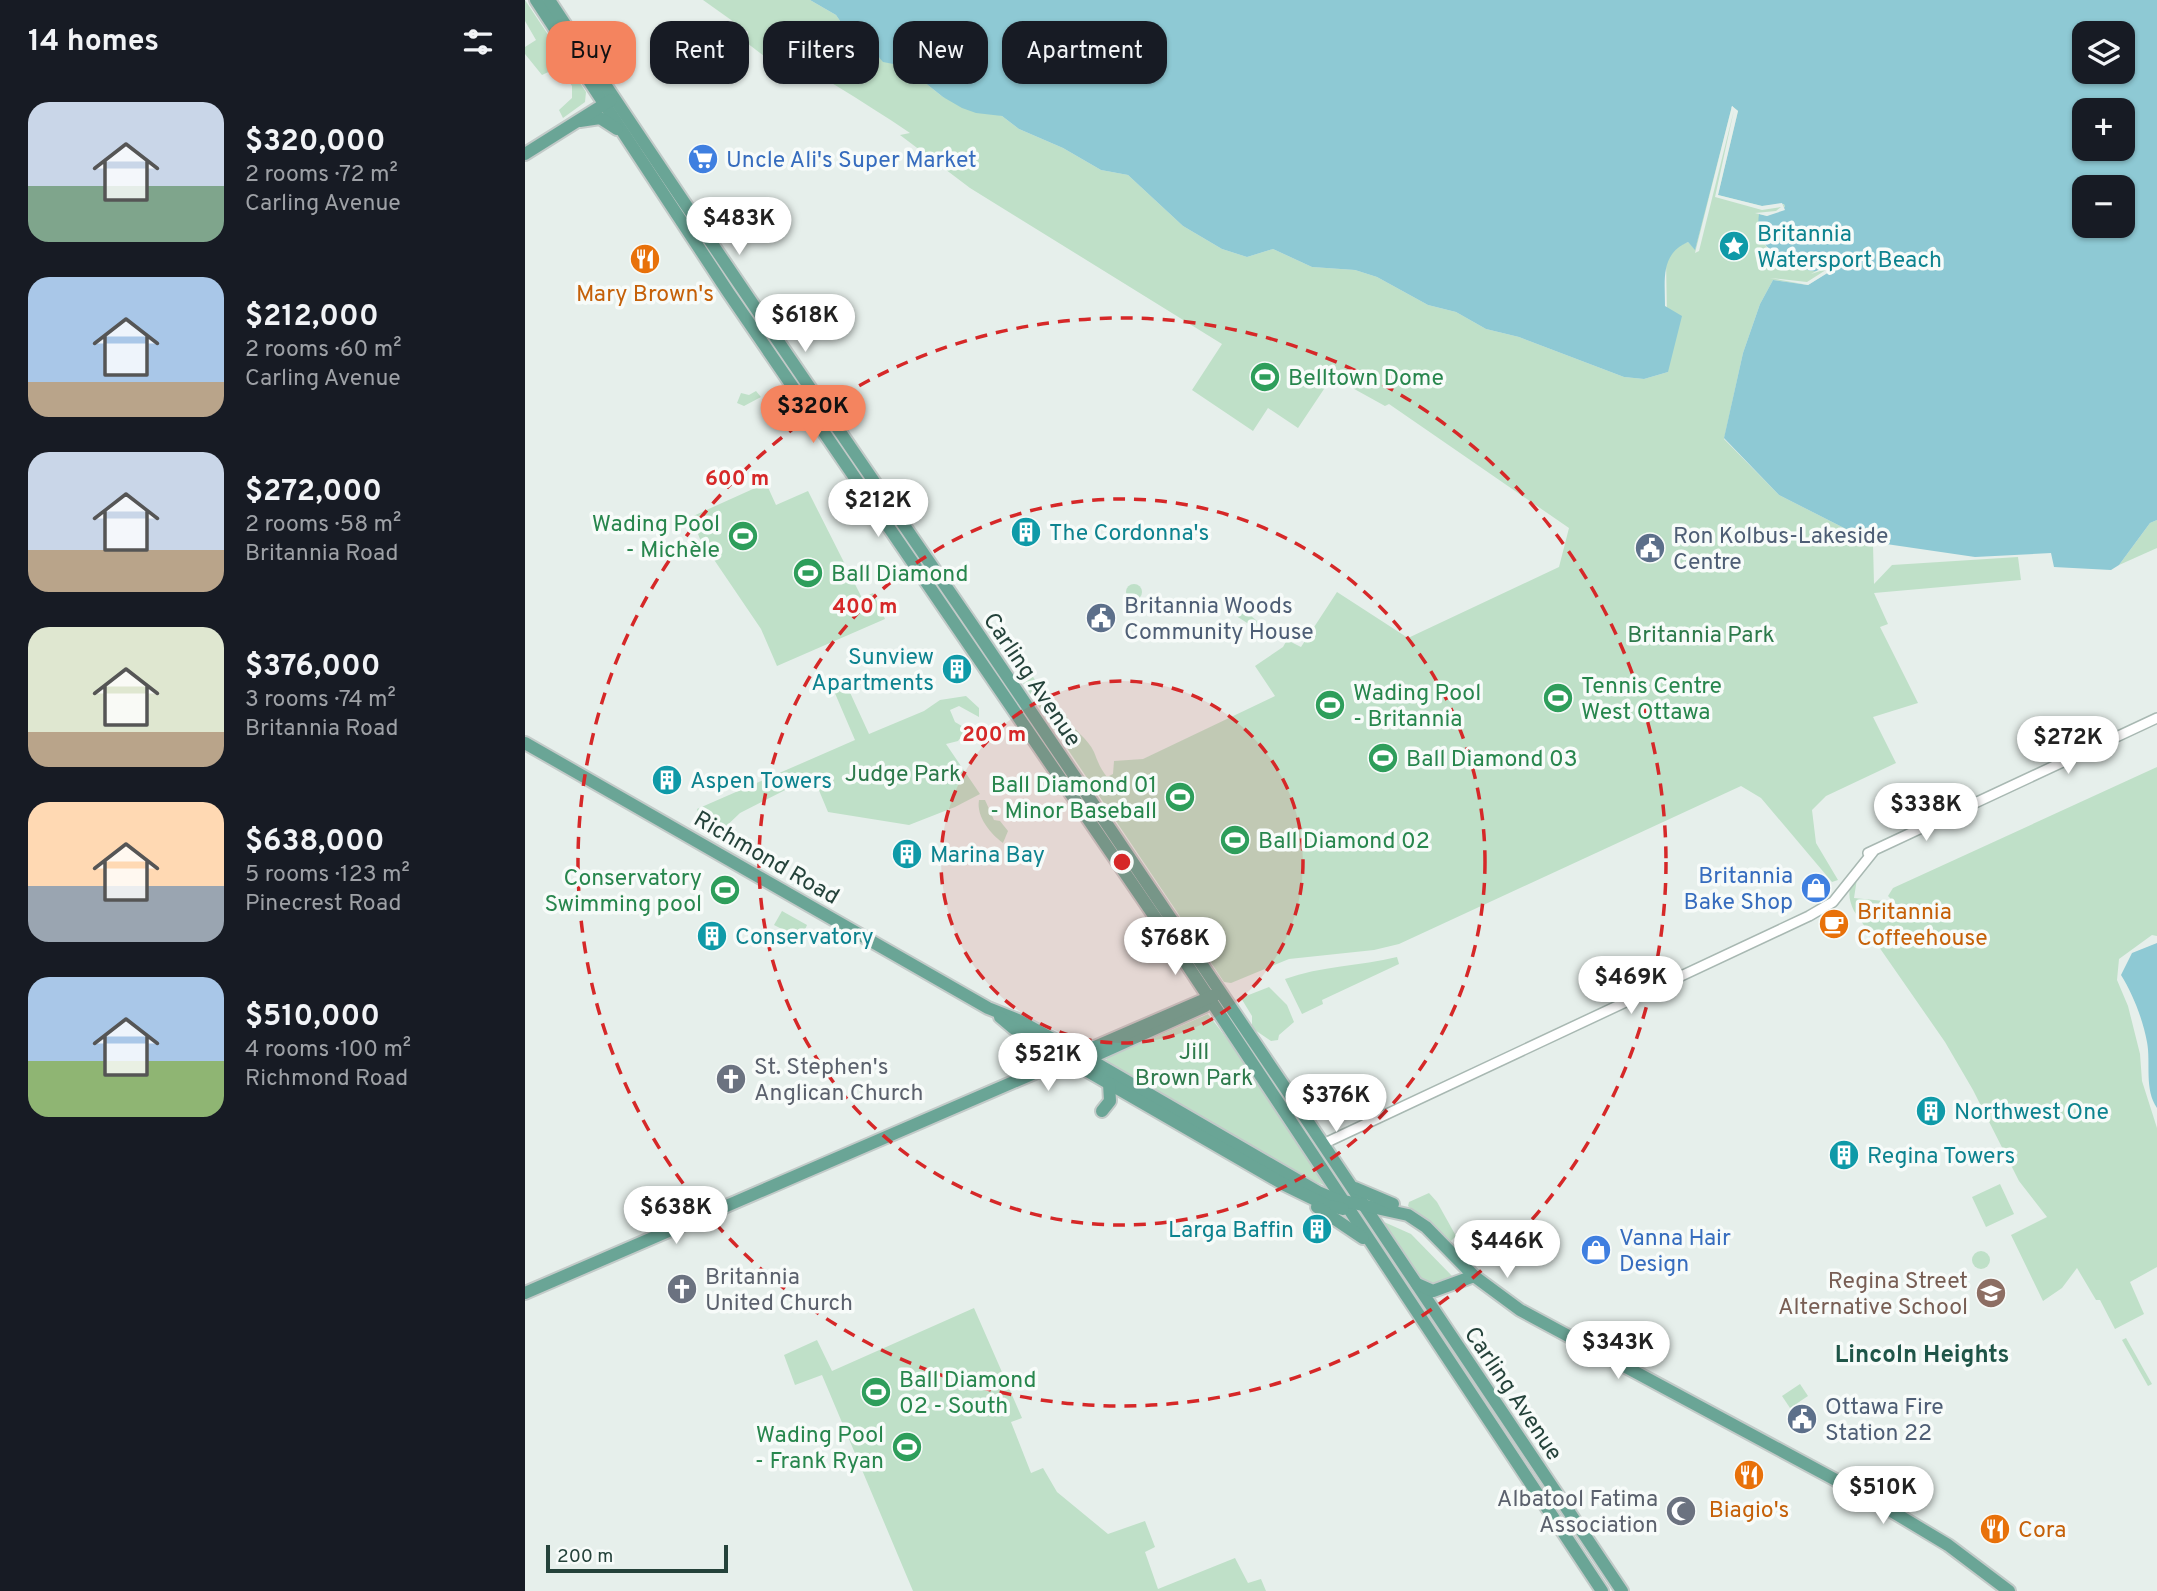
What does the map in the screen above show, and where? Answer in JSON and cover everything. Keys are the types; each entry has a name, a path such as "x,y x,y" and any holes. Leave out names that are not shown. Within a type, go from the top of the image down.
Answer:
{"main road":[{"name":"Carling Avenue","path":"536,0 549,7 1222,994 1622,1591"},
{"name":"Carling Avenue","path":"610,100 633,145 735,302 1210,1000 1602,1591"},
{"path":"525,154 610,100"},
{"path":"561,130 582,120 600,118 614,126 633,145"},
{"name":"Richmond Road","path":"525,743 988,1008 1038,1042 1078,1059 1109,1083 1251,1159 1347,1206"},
{"path":"984,1095 1078,1059 1222,994"},
{"name":"Richmond Road","path":"988,1008 1018,1020 1078,1059 1251,1159 1285,1185 1326,1205 1408,1215 1426,1227 1471,1277"},
{"path":"1035,1072 1043,1059 1038,1042"},
{"path":"525,1293 1035,1072 1078,1059"},
{"path":"1102,1111 1111,1097 1109,1083"},
{"path":"1345,1177 1360,1192 1389,1202 1408,1215"},
{"path":"1285,1185 1357,1233 1390,1272"},
{"name":"Richmond Road","path":"1366,1208 1417,1230 1471,1277 1520,1310 1873,1500 1954,1549 2009,1591"},
{"path":"1416,1283 1426,1290 1443,1289 1471,1277"},
{"path":"1438,1316 1435,1301 1443,1289"}],"street":[{"path":"1323,1144 1787,928 1833,902 1873,852 2157,718"}],"green space":[{"path":"525,0 546,32 546,73 542,75 525,54 525,47 536,40 525,21"},
{"name":"Britannia Park","path":"703,0 810,0 836,15 840,21 763,21 763,55 749,45 749,21 733,21"},
{"name":"Britannia Park","path":"879,58 893,62 893,84 927,84 943,97 1002,116 1019,129 1063,148 1101,170 1128,175 1183,226 1222,249 1247,257 1273,249 1312,267 1355,270 1377,277 1428,305 1456,312 1486,329 1519,337 1624,377 1644,379 1668,372 1666,260 1676,247 1688,242 1695,249 1730,109 1735,106 1785,207 1757,227 1761,240 1771,252 1831,263 1836,267 1808,285 1773,280 1760,304 1743,353 1724,439 1779,495 1850,531 1852,539 1873,544 1874,584 1892,565 2018,557 2021,580 1874,593 1888,624 1880,627 1918,703 1873,717 1896,763 1826,796 1812,810 1816,843 1838,880 1832,882 1761,798 1741,786 1399,944 1374,950 1289,959 1231,983 1224,982 987,629 991,627 1011,640 1019,657 1057,711 1066,715 1091,747 1107,777 1113,774 1114,761 1143,759 1275,696 1255,666 1283,647 1287,640 1301,647 1337,592 1408,638 1559,567 1569,528 1389,404 1385,406 1338,380 1326,386 1298,428 1268,408 1253,431 1192,390 1222,344 970,188 900,135 910,133 833,84 879,84"},
{"path":"571,84 581,84 586,92 585,102 563,118 559,110 572,98"},
{"path":"756,391 761,397 744,406 737,403 741,393 749,395"},
{"path":"766,483 776,505 808,491 862,598 873,593 885,619 777,666 761,629 700,539 691,517"},
{"path":"2157,520 2157,548 2119,565 2150,523"},
{"path":"898,529 910,543 1208,983 897,531"},
{"path":"1134,584 1142,592 1134,600 1126,592"},
{"path":"1226,602 1241,607 1258,622 1258,630 1227,610 1224,605"},
{"name":"Judge Park","path":"847,686 869,734 924,711 940,700 966,696 979,708 979,717 959,706 950,710 955,722 967,729 958,741 946,744 980,794 909,825 828,812 813,776 740,813 717,835 702,826 697,809 855,740 834,691"},
{"path":"2157,767 2157,936 2152,935 2119,959 2117,980 2128,1006 2140,1054 2142,1081 2157,1128 2157,1267 2130,1282 2144,1314 2115,1329 2100,1300 2096,1300 2077,1268 2062,1288 2043,1301 2011,1235 2047,1217 2019,1181 1973,1090 1945,1042 1854,911 1850,891 1858,872 1854,898 1894,902 1888,896 1893,888"},
{"path":"979,800 985,800 994,820 1000,821 1008,831 1003,843 982,819"},
{"path":"782,911 807,925 801,939 774,925"},
{"path":"1397,957 1399,964 1322,1000 1323,1004 1302,1014 1285,979 1312,971"},
{"path":"1269,987 1287,1005 1294,1022 1279,1035 1278,1040 1271,1041 1252,1028 1252,1016 1241,998"},
{"name":"Jill Brown Park","path":"1208,1014 1244,1061 1326,1186 1300,1175 1105,1063 1107,1058"},
{"path":"2000,1184 2014,1214 1986,1227 1972,1197"},
{"path":"1429,1193 1456,1236 1451,1241 1408,1206 1409,1202"},
{"path":"1384,1222 1411,1234 1454,1278 1435,1287 1423,1282"},
{"path":"1981,1251 1987,1254 1990,1260 1987,1266 1981,1269 1975,1266 1972,1260 1975,1254"},
{"path":"974,1308 1022,1418 1011,1422 1031,1473 1043,1468 1057,1492 1108,1534 1145,1521 1155,1547 1145,1552 1158,1589 1235,1558 1248,1583 1261,1579 1266,1591 913,1591 822,1375 795,1385 784,1355 817,1340 832,1371"},
{"path":"2126,1338 2152,1384 2148,1386 2122,1340"},
{"path":"1800,1384 1808,1396 1790,1408 1782,1396"}],"water":[{"path":"810,0 2157,0 2157,520 2150,523 2119,565 2111,570 2054,567 2051,553 1975,557 1852,539 1850,531 1779,495 1724,438 1743,353 1760,304 1773,280 1808,285 1836,267 1831,263 1818,270 1808,270 1778,257 1766,246 1758,223 1759,214 1767,216 1785,207 1784,204 1762,206 1718,195 1738,111 1732,106 1695,250 1688,242 1679,247 1668,261 1666,269 1665,306 1682,316 1668,372 1644,379 1624,377 1519,337 1486,329 1456,312 1428,305 1377,277 1355,270 1312,267 1273,249 1247,257 1222,249 1183,226 1128,175 1101,170 1063,148 1019,129 1002,116 976,113 962,108 927,84 988,84 988,21 893,21 893,64 883,62 879,57 879,21 840,21 836,15"},
{"name":"Wading Pool - Michèle","path":"743,528 749,530 749,542 743,544 737,542 735,536 737,530"},
{"path":"2157,943 2157,1108 2151,1093 2143,1025 2121,975 2132,953"}],"pier":[{"path":"1732,106 1738,111 1718,195 1762,206 1782,203 1785,210 1767,216 1755,213 1776,211 1781,207 1762,210 1715,197 1734,110 1699,251 1695,253"},
{"path":"1831,263 1834,264 1834,269 1808,285 1770,278 1807,282 1829,268 1811,274"}],"place":[{"name":"Uncle Ali's Super Market","path":"703,159"},
{"name":"Britannia Watersport Beach","path":"1734,246"},
{"name":"Mary Brown's","path":"645,259"},
{"name":"Belltown Dome","path":"1265,377"},
{"name":"The Cordonna's","path":"1026,532"},
{"name":"Wading Pool - Michèle","path":"743,536"},
{"name":"Ron Kolbus-Lakeside Centre","path":"1650,548"},
{"name":"Ball Diamond","path":"808,573"},
{"name":"Britannia Woods Community House","path":"1101,618"},
{"name":"Sunview Apartments","path":"957,669"},
{"name":"Tennis Centre West Ottawa","path":"1558,698"},
{"name":"Wading Pool - Britannia","path":"1330,705"},
{"name":"Ball Diamond 03","path":"1383,758"},
{"name":"Aspen Towers","path":"667,780"},
{"name":"Ball Diamond 01 - Minor Baseball","path":"1180,797"},
{"name":"Ball Diamond 02","path":"1235,840"},
{"name":"Marina Bay","path":"907,854"},
{"name":"Britannia Bake Shop","path":"1816,888"},
{"name":"Conservatory Swimming pool","path":"725,890"},
{"name":"Britannia Coffeehouse","path":"1834,924"},
{"name":"Conservatory","path":"712,936"},
{"name":"St. Stephen's Anglican Church","path":"731,1079"},
{"name":"Northwest One","path":"1931,1111"},
{"name":"Regina Towers","path":"1844,1155"},
{"name":"Larga Baffin","path":"1317,1229"},
{"name":"Vanna Hair Design","path":"1596,1250"},
{"name":"Britannia United Church","path":"682,1289"},
{"name":"Regina Street Alternative School","path":"1991,1293"},
{"name":"Ball Diamond 02 - South","path":"876,1392"},
{"name":"Ottawa Fire Station 22","path":"1802,1419"},
{"name":"Wading Pool - Frank Ryan","path":"907,1447"},
{"name":"Biagio's","path":"1749,1475"},
{"name":"Albatool Fatima Association","path":"1681,1511"},
{"name":"Cora","path":"1995,1529"}],"district":[{"name":"Lincoln Heights","path":"1922,1354"}]}
